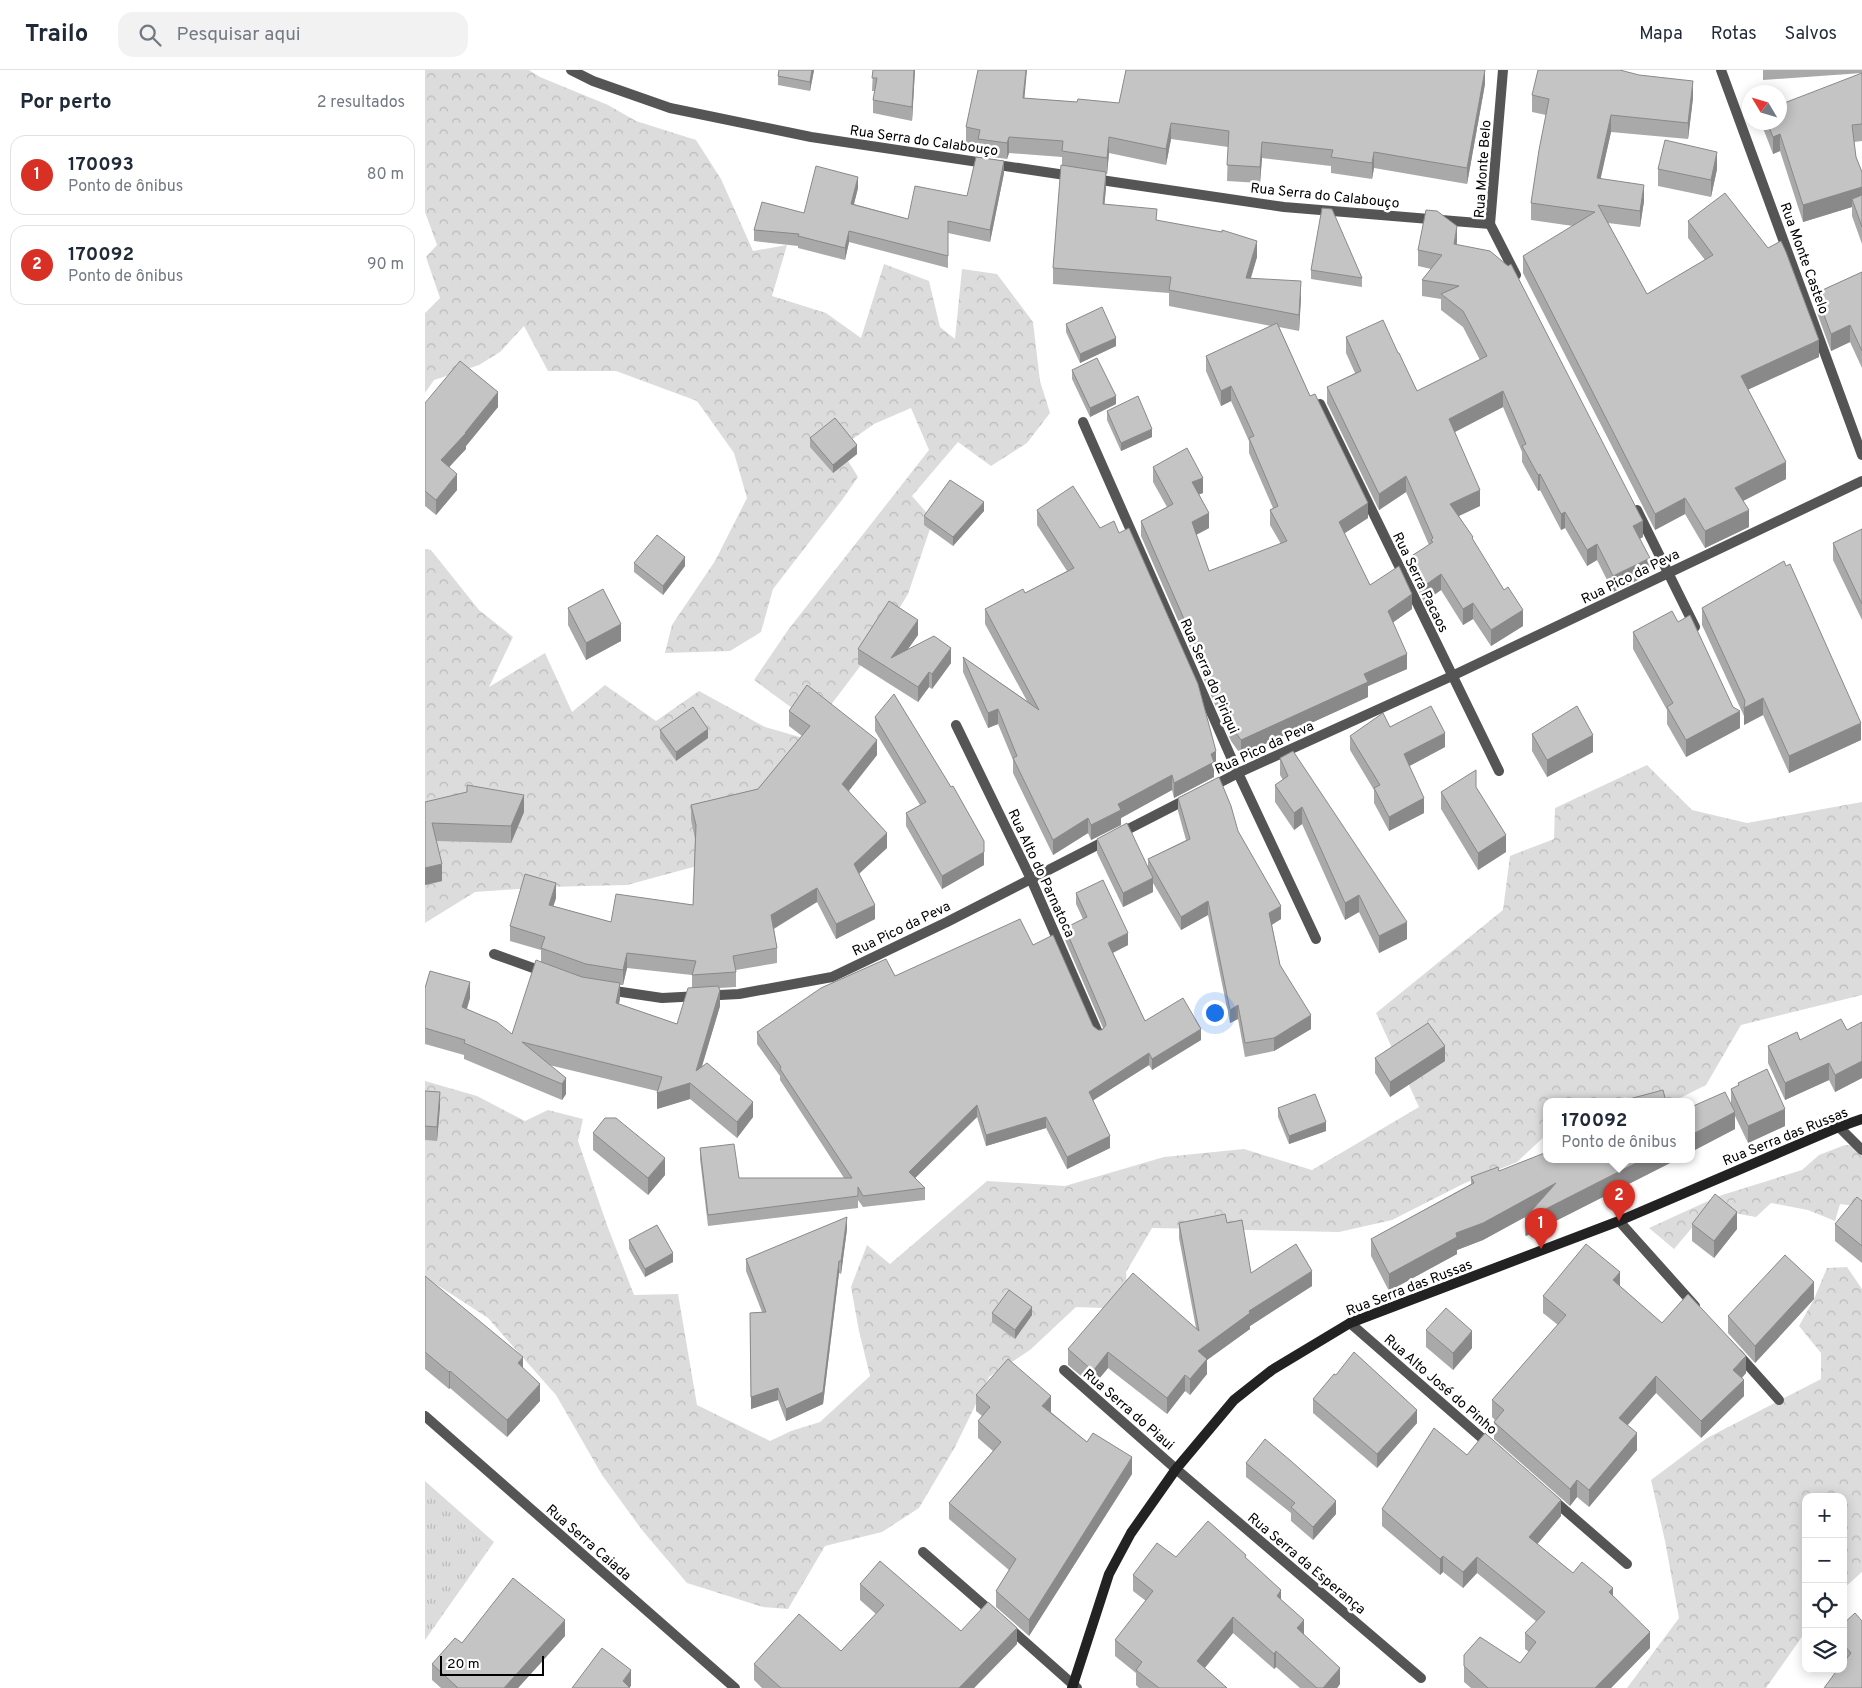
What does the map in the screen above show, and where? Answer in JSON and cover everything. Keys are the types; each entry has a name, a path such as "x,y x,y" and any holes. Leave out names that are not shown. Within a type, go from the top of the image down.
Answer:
{"main road":[{"name":"Rua Serra das Russas","path":"1074,1687 1109,1574 1131,1533 1176,1469 1234,1400 1272,1370 1350,1323 1619,1221 1839,1127 1862,1120"}],"street":[{"name":"Rua Serra do Calabouço","path":"571,70 593,81 669,108 811,137 1284,207 1490,224"},
{"name":"Rua Monte Belo","path":"1503,70 1490,224 1521,285"},
{"name":"Rua Monte Castelo","path":"1721,70 1862,455"},
{"name":"Rua Serra Pacaos","path":"1320,404 1499,771"},
{"name":"Rua Serra do Piriqui","path":"1083,422 1237,773 1316,939"},
{"name":"Rua Pico da Peva","path":"593,988 662,998 739,994 832,977 947,922 1237,773 1452,676 1862,481"},
{"path":"1633,503 1669,572 1700,638"},
{"name":"Rua Alto do Parnatoca","path":"956,725 1031,879 1099,1034"},
{"path":"494,954 557,977"},
{"path":"1839,1127 1862,1150"},
{"path":"1619,1221 1702,1314"},
{"name":"Rua Alto José do Pinho","path":"1350,1323 1500,1454"},
{"path":"1728,1343 1779,1400"},
{"name":"Rua Serra do Piaui","path":"1064,1370 1176,1469"},
{"name":"Rua Serra Caiada","path":"425,1416 735,1688"},
{"name":"Rua Serra da Esperança","path":"1176,1469 1421,1678"},
{"path":"1545,1493 1627,1564"},
{"path":"923,1552 1074,1687"}],"green space":[{"path":"425,70 529,70 540,77 608,105 636,121 696,140 721,179 753,251 787,245 772,296 826,313 861,338 884,264 929,281 940,327 955,339 962,269 997,274 1033,322 1040,381 1050,413 1027,443 991,466 958,442 912,496 933,520 908,594 880,640 824,714 792,708 754,680 788,630 929,450 911,408 874,424 840,448 858,477 773,589 761,632 730,651 665,653 672,625 715,561 747,498 734,453 697,401 616,371 548,371 524,326 500,352 479,365 434,380 425,393 425,313 440,298 426,257 437,245 425,212"},
{"path":"425,549 431,550 479,610 513,637 489,687 545,653 572,712 605,685 656,721 699,691 765,727 817,742 697,866 627,885 546,887 475,892 425,923"},
{"path":"1647,765 1692,810 1747,823 1862,802 1862,995 1741,1025 1706,1085 1680,1098 1543,1098 1543,1138 1517,1162 1465,1183 1392,1220 1339,1232 1152,1228 1126,1272 1128,1309 1076,1307 1030,1350 989,1377 955,1447 919,1508 882,1532 825,1546 788,1609 763,1607 687,1583 642,1530 602,1475 556,1395 488,1318 425,1277 425,1081 477,1096 525,1121 548,1110 583,1119 578,1141 634,1295 678,1294 697,1405 770,1441 791,1431 820,1422 870,1376 851,1287 867,1245 890,1264 987,1181 1065,1186 1164,1157 1244,1149 1312,1170 1419,1107 1376,1013 1503,910 1510,856 1554,839 1555,808"},
{"path":"1845,1145 1862,1146 1862,1207 1840,1204 1835,1221 1808,1210 1771,1203 1756,1217 1722,1211 1696,1223 1674,1249 1649,1228 1719,1196 1802,1170 1819,1155"},
{"path":"1847,1267 1862,1289 1862,1572 1847,1585 1847,1493 1802,1493 1802,1637 1766,1688 1627,1688 1679,1618 1665,1541 1651,1480 1707,1438 1821,1379 1821,1353 1799,1326 1814,1299 1827,1268"},
{"path":"425,1481 494,1542 425,1640"}],"building":[{"path":"779,70 812,70 810,82 778,76"},
{"path":"873,70 914,70 912,107 873,100 877,78 872,78"},
{"path":"978,70 1026,70 1023,98 1077,102 1078,99 1119,103 1126,70 1485,70 1467,168 1374,152 1372,163 1331,157 1333,150 1262,142 1260,167 1227,165 1229,131 1171,123 1166,149 1109,137 1107,158 1062,151 1063,141 1009,137 1007,143 978,139 980,130 966,127"},
{"path":"1538,70 1620,70 1639,75 1693,81 1688,123 1611,115 1597,178 1644,185 1640,211 1598,205 1647,294 1713,255 1688,221 1725,193 1768,248 1781,241 1819,340 1741,376 1786,462 1735,488 1749,510 1705,531 1685,498 1655,514 1523,256 1595,212 1531,203 1549,99 1532,95"},
{"path":"1862,73 1862,124 1852,125 1856,157 1862,172 1862,187 1803,205 1780,134 1773,137 1770,130 1787,130 1787,102"},
{"path":"1665,140 1717,152 1711,180 1658,169"},
{"path":"976,157 1004,161 990,230 948,221 948,256 849,231 845,248 798,236 799,234 754,230 762,202 804,213 816,166 858,177 851,204 908,219 915,186 967,196"},
{"path":"1061,165 1106,172 1103,204 1157,209 1156,220 1222,232 1222,230 1257,241 1246,278 1301,281 1299,315 1169,290 1171,277 1053,268"},
{"path":"1862,195 1862,227 1852,199"},
{"path":"1322,208 1332,209 1362,278 1311,270"},
{"path":"1426,210 1437,211 1457,226 1454,244 1490,251 1508,266 1511,264 1643,521 1633,526 1650,558 1613,576 1597,544 1587,550 1565,512 1561,514 1540,474 1538,475 1522,446 1526,444 1503,391 1449,419 1480,490 1450,504 1473,537 1504,590 1508,587 1523,610 1491,630 1473,603 1463,609 1441,574 1424,586 1410,557 1433,542 1431,540 1433,538 1406,476 1379,494 1327,387 1361,371 1346,337 1383,320 1417,391 1487,356 1463,311 1441,294 1459,286 1422,280 1442,255 1418,250"},
{"path":"1862,272 1862,351 1850,325 1831,334 1816,293"},
{"path":"1102,307 1116,338 1080,354 1066,324"},
{"path":"1277,323 1310,396 1315,394 1368,503 1339,522 1370,585 1399,566 1412,594 1388,611 1407,654 1364,674 1368,682 1241,740 1231,726 1141,521 1173,504 1153,467 1187,448 1203,478 1192,482 1209,513 1192,522 1209,571 1287,541 1270,510 1278,506 1249,438 1254,436 1231,386 1221,391 1206,356"},
{"path":"1097,358 1116,396 1090,408 1072,370"},
{"path":"460,361 498,392 466,433 441,460 457,474 436,500 425,491 425,403"},
{"path":"1138,396 1152,429 1121,443 1107,411"},
{"path":"835,418 857,445 833,465 810,438"},
{"path":"950,480 984,502 953,537 924,516"},
{"path":"1073,486 1100,528 1114,521 1119,533 1129,528 1198,684 1216,751 1211,754 1214,762 1174,783 1172,775 1118,804 1121,810 1091,825 1088,818 1053,840 1013,758 1017,756 998,709 988,713 963,657 1039,710 985,609 1023,589 1025,593 1074,568 1037,510"},
{"path":"1862,529 1862,604 1833,543"},
{"path":"657,535 685,557 663,586 634,563"},
{"path":"1784,561 1786,566 1790,564 1861,723 1789,756 1763,698 1744,708 1745,701 1702,608"},
{"path":"603,589 621,624 586,643 568,608"},
{"path":"889,601 918,620 891,658 934,636 951,648 932,674 929,672 918,687 858,649"},
{"path":"1672,611 1678,622 1690,615 1733,707 1740,711 1686,740 1667,707 1673,703 1633,632"},
{"path":"807,685 877,740 842,784 887,833 854,864 875,905 836,924 817,888 771,915 777,948 733,956 736,972 692,975 696,961 627,953 623,970 586,964 541,948 545,937 510,926 525,874 556,883 549,905 611,922 616,894 693,905 696,825 691,805 758,789 810,726 789,711"},
{"path":"894,694 951,787 953,786 984,841 984,852 942,876 906,813 926,802 875,717"},
{"path":"1431,706 1445,733 1404,754 1424,798 1389,817 1374,788 1380,785 1350,736 1383,713 1390,727"},
{"path":"1577,706 1593,735 1547,760 1532,734"},
{"path":"693,707 708,729 676,752 660,730"},
{"path":"1293,751 1407,922 1379,936 1359,895 1345,903 1302,807 1294,813 1275,785 1288,776 1280,758"},
{"path":"1476,770 1476,787 1506,835 1478,853 1441,792"},
{"path":"1219,777 1231,806 1238,831 1281,906 1269,913 1280,965 1311,1015 1274,1038 1245,1043 1238,1005 1230,1010 1208,901 1181,917 1148,859 1190,839 1178,798"},
{"path":"467,785 524,795 511,826 432,823 442,864 425,868 425,802 467,792"},
{"path":"1127,823 1153,878 1123,893 1097,839"},
{"path":"1103,880 1128,933 1108,943 1145,1021 1183,998 1201,1029 1152,1059 1149,1053 1089,1092 1110,1136 1067,1157 1046,1117 986,1135 977,1105 909,1172 925,1188 863,1196 858,1187 858,1196 708,1215 700,1148 734,1144 739,1178 852,1178 757,1032 821,988 886,959 895,976 1020,919 1033,945 1053,935 1093,1026 1098,1030 1102,1030 1106,1025 1105,1021 1065,928 1087,917 1076,893"},
{"path":"536,960 582,977 620,983 616,1003 677,1024 688,988 718,986 720,990 696,1071 707,1063 753,1102 737,1122 690,1083 657,1093 662,1077 522,1042 566,1078 562,1084 464,1043 465,1040 425,1028 425,988 430,971 470,982 462,1007 497,1022 512,1034"},
{"path":"1841,1019 1847,1030 1862,1022 1862,1061 1835,1075 1829,1063 1785,1083 1768,1046 1797,1032 1800,1040"},
{"path":"1428,1023 1445,1046 1390,1082 1375,1058"},
{"path":"1767,1069 1785,1109 1748,1126 1731,1089 1739,1085 1738,1083"},
{"path":"1663,1090 1665,1098 1633,1098"},
{"path":"425,1091 440,1092 437,1127 425,1126"},
{"path":"1725,1092 1735,1112 1695,1133 1695,1105"},
{"path":"1315,1094 1326,1122 1289,1136 1278,1108"},
{"path":"605,1118 616,1118 665,1158 648,1178 593,1133"},
{"path":"1543,1154 1543,1163 1636,1163 1526,1219 1556,1183 1483,1223 1456,1233 1457,1237 1389,1274 1371,1239 1474,1183 1471,1177 1498,1167 1499,1171"},
{"path":"1715,1194 1737,1212 1714,1241 1692,1224"},
{"path":"1857,1197 1862,1201 1862,1246 1835,1224"},
{"path":"1225,1214 1227,1223 1242,1220 1251,1273 1296,1244 1312,1271 1249,1311 1250,1313 1198,1351 1207,1359 1190,1379 1185,1375 1167,1398 1108,1352 1093,1371 1068,1349 1133,1273 1199,1331 1179,1223"},
{"path":"847,1217 841,1261 839,1261 823,1392 786,1409 778,1388 751,1397 750,1313 766,1312 746,1259"},
{"path":"657,1225 673,1253 645,1269 629,1240"},
{"path":"1586,1244 1620,1272 1613,1280 1662,1323 1688,1294 1746,1356 1733,1370 1744,1380 1701,1421 1656,1376 1619,1418 1637,1433 1589,1490 1577,1480 1570,1489 1494,1422 1504,1410 1492,1400 1566,1315 1543,1296"},
{"path":"1785,1255 1814,1282 1755,1346 1728,1316"},
{"path":"425,1276 523,1357 518,1363 540,1384 507,1420 425,1352"},
{"path":"1009,1290 1032,1307 1015,1330 992,1313"},
{"path":"1446,1308 1472,1331 1453,1353 1426,1330"},
{"path":"1354,1352 1417,1410 1377,1454 1313,1399 1334,1374 1336,1375"},
{"path":"1008,1359 1051,1396 1042,1406 1087,1442 1093,1433 1132,1457 1029,1620 996,1591 1016,1559 949,1503 1001,1442 978,1421 990,1407 976,1395"},
{"path":"1434,1428 1467,1455 1485,1433 1561,1500 1529,1537 1573,1573 1582,1562 1613,1588 1609,1592 1650,1632 1595,1688 1488,1688 1464,1666 1464,1655 1480,1637 1520,1663 1536,1642 1525,1633 1545,1612 1477,1557 1463,1572 1443,1556 1440,1559 1382,1509"},
{"path":"1265,1439 1336,1501 1313,1527 1291,1507 1295,1503 1246,1463"},
{"path":"1208,1521 1281,1590 1277,1596 1304,1620 1297,1628 1340,1668 1323,1688 1317,1688 1276,1651 1274,1654 1233,1617 1197,1661 1227,1688 1159,1688 1136,1670 1142,1662 1115,1640 1153,1591 1133,1575 1157,1543 1176,1557"},
{"path":"880,1561 961,1631 988,1602 1017,1628 959,1688 781,1688 754,1664 799,1614 841,1651 884,1605 860,1584"},
{"path":"513,1578 565,1620 504,1688 457,1688 432,1664 455,1638 462,1643"},
{"path":"1855,1613 1862,1621 1862,1688 1824,1688 1835,1673 1847,1673 1847,1658 1851,1653 1847,1648 1847,1620"},
{"path":"602,1648 631,1670 623,1681 630,1688 572,1688"}],"place":[{"name":"170092","path":"1619,1221"},
{"name":"170093","path":"1541,1249"}]}
